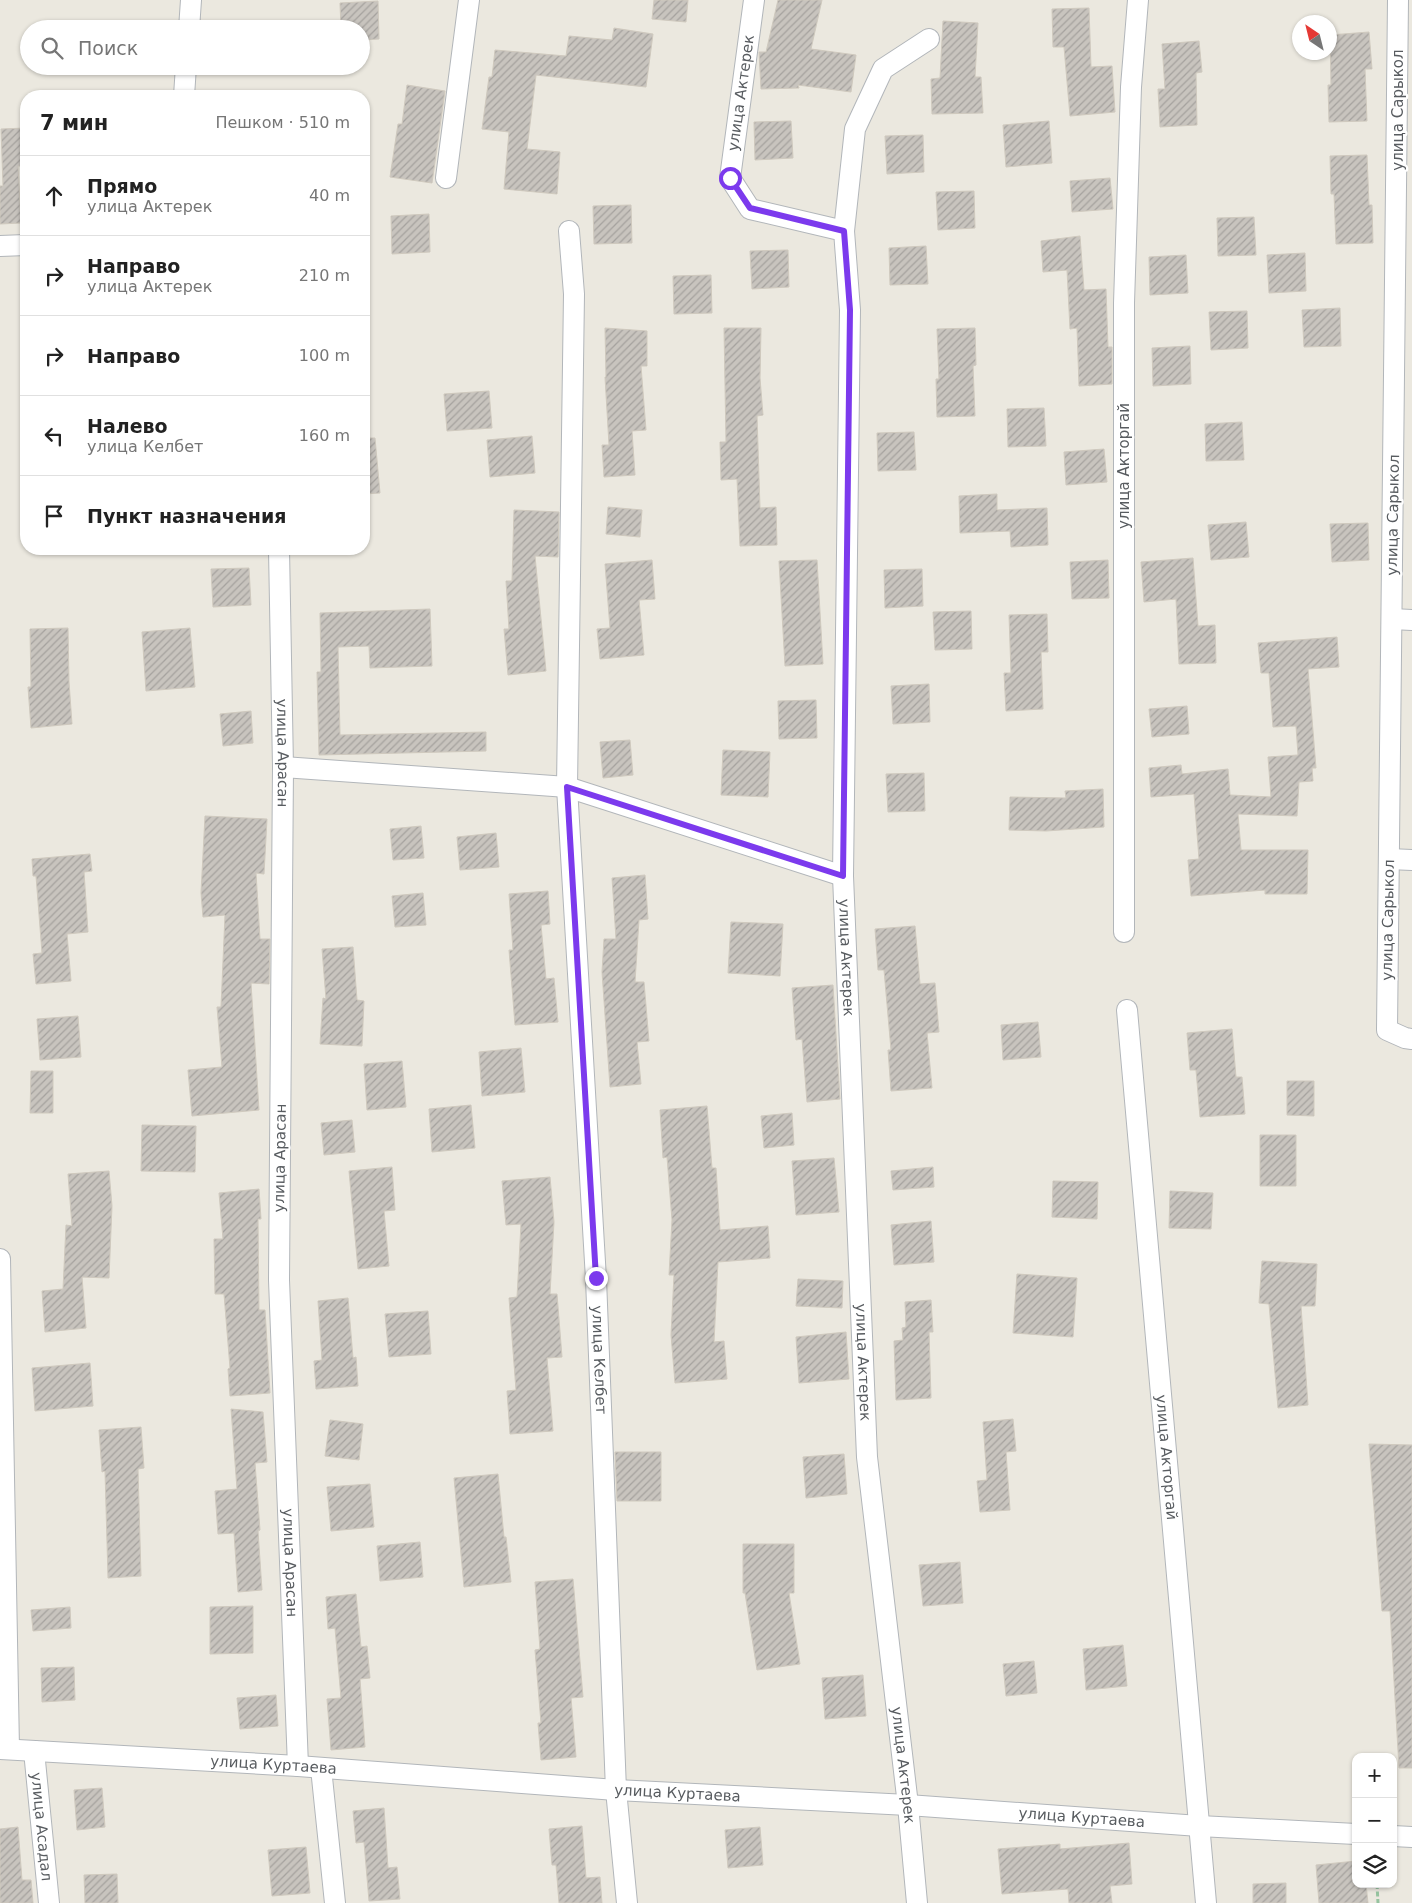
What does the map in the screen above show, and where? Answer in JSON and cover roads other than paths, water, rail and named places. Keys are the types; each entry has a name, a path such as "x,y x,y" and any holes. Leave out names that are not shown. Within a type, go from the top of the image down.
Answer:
{"street":[{"path":"190,20 191,0"},
{"path":"446,178 468,0"},
{"name":"улица Актерек","path":"754,0 730,178 750,208 844,231 850,310 843,876 867,1458 908,1806 917,1903"},
{"name":"улица Акторгай","path":"1124,932 1124,303 1131,87 1138,0"},
{"name":"улица Сарыкол","path":"1398,0 1403,390 1392,619 1387,1030 1412,1039"},
{"path":"844,231 855,129 883,69 929,39"},
{"path":"184,90 185,75"},
{"name":"улица Келбет","path":"570,231 574,294 567,787 596,1278 616,1790 627,1903"},
{"path":"0,246 20,245"},
{"name":"улица Арасан","path":"279,555 283,767 279,1280 298,1766"},
{"path":"1392,619 1412,620"},
{"path":"283,767 567,787 843,876"},
{"path":"1389,859 1412,860"},
{"name":"улица Акторгай","path":"1127,1010 1206,1903"},
{"path":"0,1259 4,1749"},
{"name":"улица Куртаева","path":"4,1749 298,1766 616,1790 1352,1834"},
{"name":"улица Асадал","path":"34,1751 49,1903"},
{"path":"321,1768 335,1903"},
{"path":"1397,1836 1412,1837"}]}
